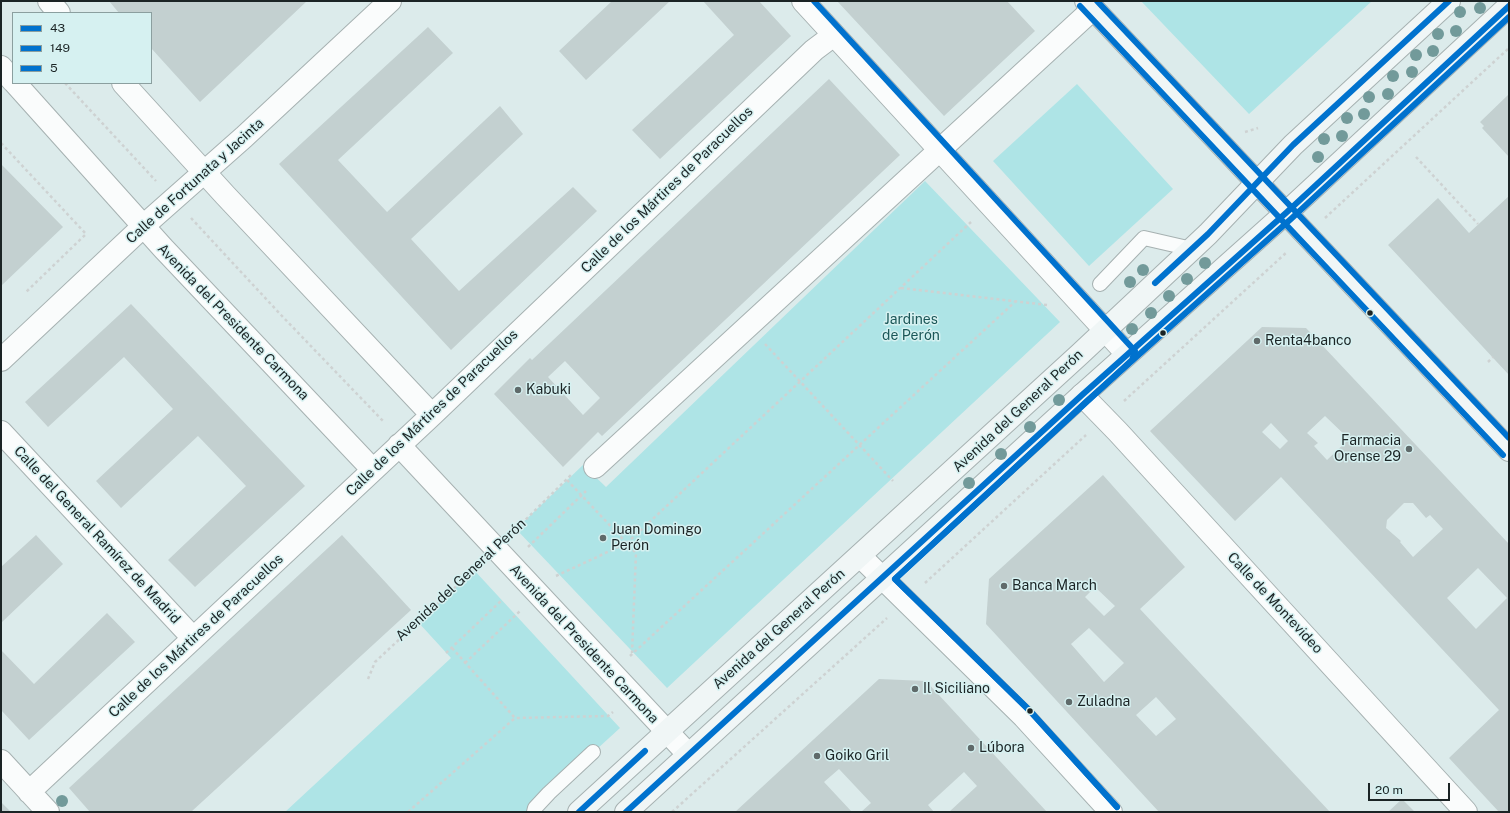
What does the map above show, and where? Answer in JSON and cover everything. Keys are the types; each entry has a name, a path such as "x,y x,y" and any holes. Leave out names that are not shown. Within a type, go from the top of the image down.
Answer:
{"main road":[{"name":"Avenida del General Perón","path":"579,812 1106,330 1192,249 1293,145 1450,1"},
{"path":"1090,5 1287,212 1509,450"},
{"path":"626,812 688,754 883,579 1127,354 1287,212 1509,6"}],"street":[{"path":"48,1 59,12"},
{"name":"Calle de Fortunata y Jacinta","path":"1,360 143,227 205,172 390,1"},
{"path":"803,1 1127,354"},
{"path":"595,468 941,150 1090,5"},
{"name":"Calle de los Mártires de Paracuellos","path":"29,792 374,470 814,50 834,35"},
{"path":"1,67 12,80"},
{"name":"Avenida del Presidente Carmona","path":"16,84 143,227 374,470"},
{"path":"124,84 432,415"},
{"name":"Calle de Montevideo","path":"1082,395 1118,432 1466,812"},
{"name":"Calle del General Ramírez de Madrid","path":"1,432 194,638"},
{"name":"Avenida del Presidente Carmona","path":"399,445 688,754"},
{"path":"860,556 1024,717 1111,812"},
{"path":"1,761 48,812"}],"lane":[{"path":"1100,284 1144,238 1192,249"},
{"path":"534,812 535,808 549,793 593,752"}],"path":[{"path":"66,84 286,321 383,421"},
{"path":"1,143 86,234 25,293"},
{"path":"1416,157 1478,224"},
{"path":"552,579 558,574 627,544 972,220"},
{"path":"900,288 1055,306"},
{"path":"567,480 636,553 632,653 1016,301"},
{"path":"760,338 893,482"},
{"path":"1488,362 1492,357"},
{"name":"Avenida del General Perón","path":"368,679 375,662 583,465 595,468"},
{"path":"524,550 587,490"},
{"path":"446,653 502,600"},
{"path":"465,663 524,608"},
{"path":"452,648 515,718"},
{"path":"408,812 515,718 608,716 618,708"}],"green space":[{"path":"1141,1 1372,1 1249,114"},
{"path":"1077,84 1173,189 1089,266 993,161"},
{"name":"Jardines de Perón","path":"925,181 1060,322 667,688 516,529 583,465 606,487"},
{"path":"474,570 620,728 528,812 285,812 451,658 418,622"}],"building":[{"path":"109,1 307,1 200,102 152,49 152,12 118,12"},
{"path":"612,1 670,1 586,80 559,51"},
{"path":"703,1 759,1 791,36 660,159 632,130 734,35"},
{"path":"837,1 1007,1 1035,31 944,116"},
{"path":"428,27 453,53 338,160 387,212 500,106 523,134 411,239 459,291 573,187 597,211 451,350 279,164"},
{"path":"829,79 900,155 602,436 598,432 563,467 494,394 530,358 532,360","holes":["565,361 600,398 583,415 548,377"]},
{"path":"1508,95 1509,157 1482,128 1484,126 1480,122"},
{"path":"1,164 63,227 1,286"},
{"path":"1509,196 1509,375 1388,245 1438,198 1469,233"},
{"path":"131,304 305,486 195,587 168,560 246,486 198,436 121,508 96,481 173,409 124,357 48,427 25,402"},
{"path":"1262,327 1306,328 1509,544 1509,812 1499,812 1449,758 1499,710 1281,477 1235,521 1150,431","holes":["1325,416 1349,439 1327,460 1314,446 1318,443 1307,433","1271,423 1288,441 1280,449 1262,432","1404,503 1413,503 1426,518 1430,515 1443,529 1413,557 1400,542 1401,541 1386,528 1387,520","1478,568 1507,598 1476,629 1447,598"]},
{"path":"1103,475 1185,567 1140,609 1330,812 1159,812 986,624 989,579","holes":["1095,587 1115,606 1104,616 1085,597","1089,628 1124,663 1104,682 1071,644","1156,697 1176,719 1156,736 1136,715"]},
{"path":"36,535 63,564 1,623 1,567"},
{"path":"342,535 411,610 191,812 90,812 69,788"},
{"path":"107,613 135,642 29,740 1,710 1,650 34,684"},
{"path":"879,679 926,681 1047,812 949,812 977,786 964,772 928,805 934,812 861,812 871,803 839,769 824,782 852,812 735,812"},
{"path":"1402,799 1415,812 1388,812"},
{"path":"1,802 11,812 1,812"}],"transit line":[{"name":"5","path":"814,1 1135,351 1132,360 895,579 1030,711 1117,807"},
{"name":"5","path":"1097,1 1509,438"},
{"name":"43","path":"1155,283 1208,234 1293,145 1449,1"},
{"name":"149","path":"1080,6 1503,455"},
{"name":"43","path":"626,812 1082,395 1287,212 1509,6"},
{"name":"149","path":"1117,807 1030,711 895,579 1087,401 1292,218 1509,17"},
{"name":"43","path":"579,812 645,751"}],"place":[{"name":"Renta4banco","path":"1257,341"},
{"name":"Kabuki","path":"518,390"},
{"name":"Farmacia Orense 29","path":"1409,449"},
{"name":"Juan Domingo Perón","path":"603,538"},
{"name":"Banca March","path":"1004,586"},
{"name":"Il Siciliano","path":"915,689"},
{"name":"Zuladna","path":"1069,702"},
{"name":"Lúbora","path":"971,748"},
{"name":"Goiko Gril","path":"817,756"}]}
